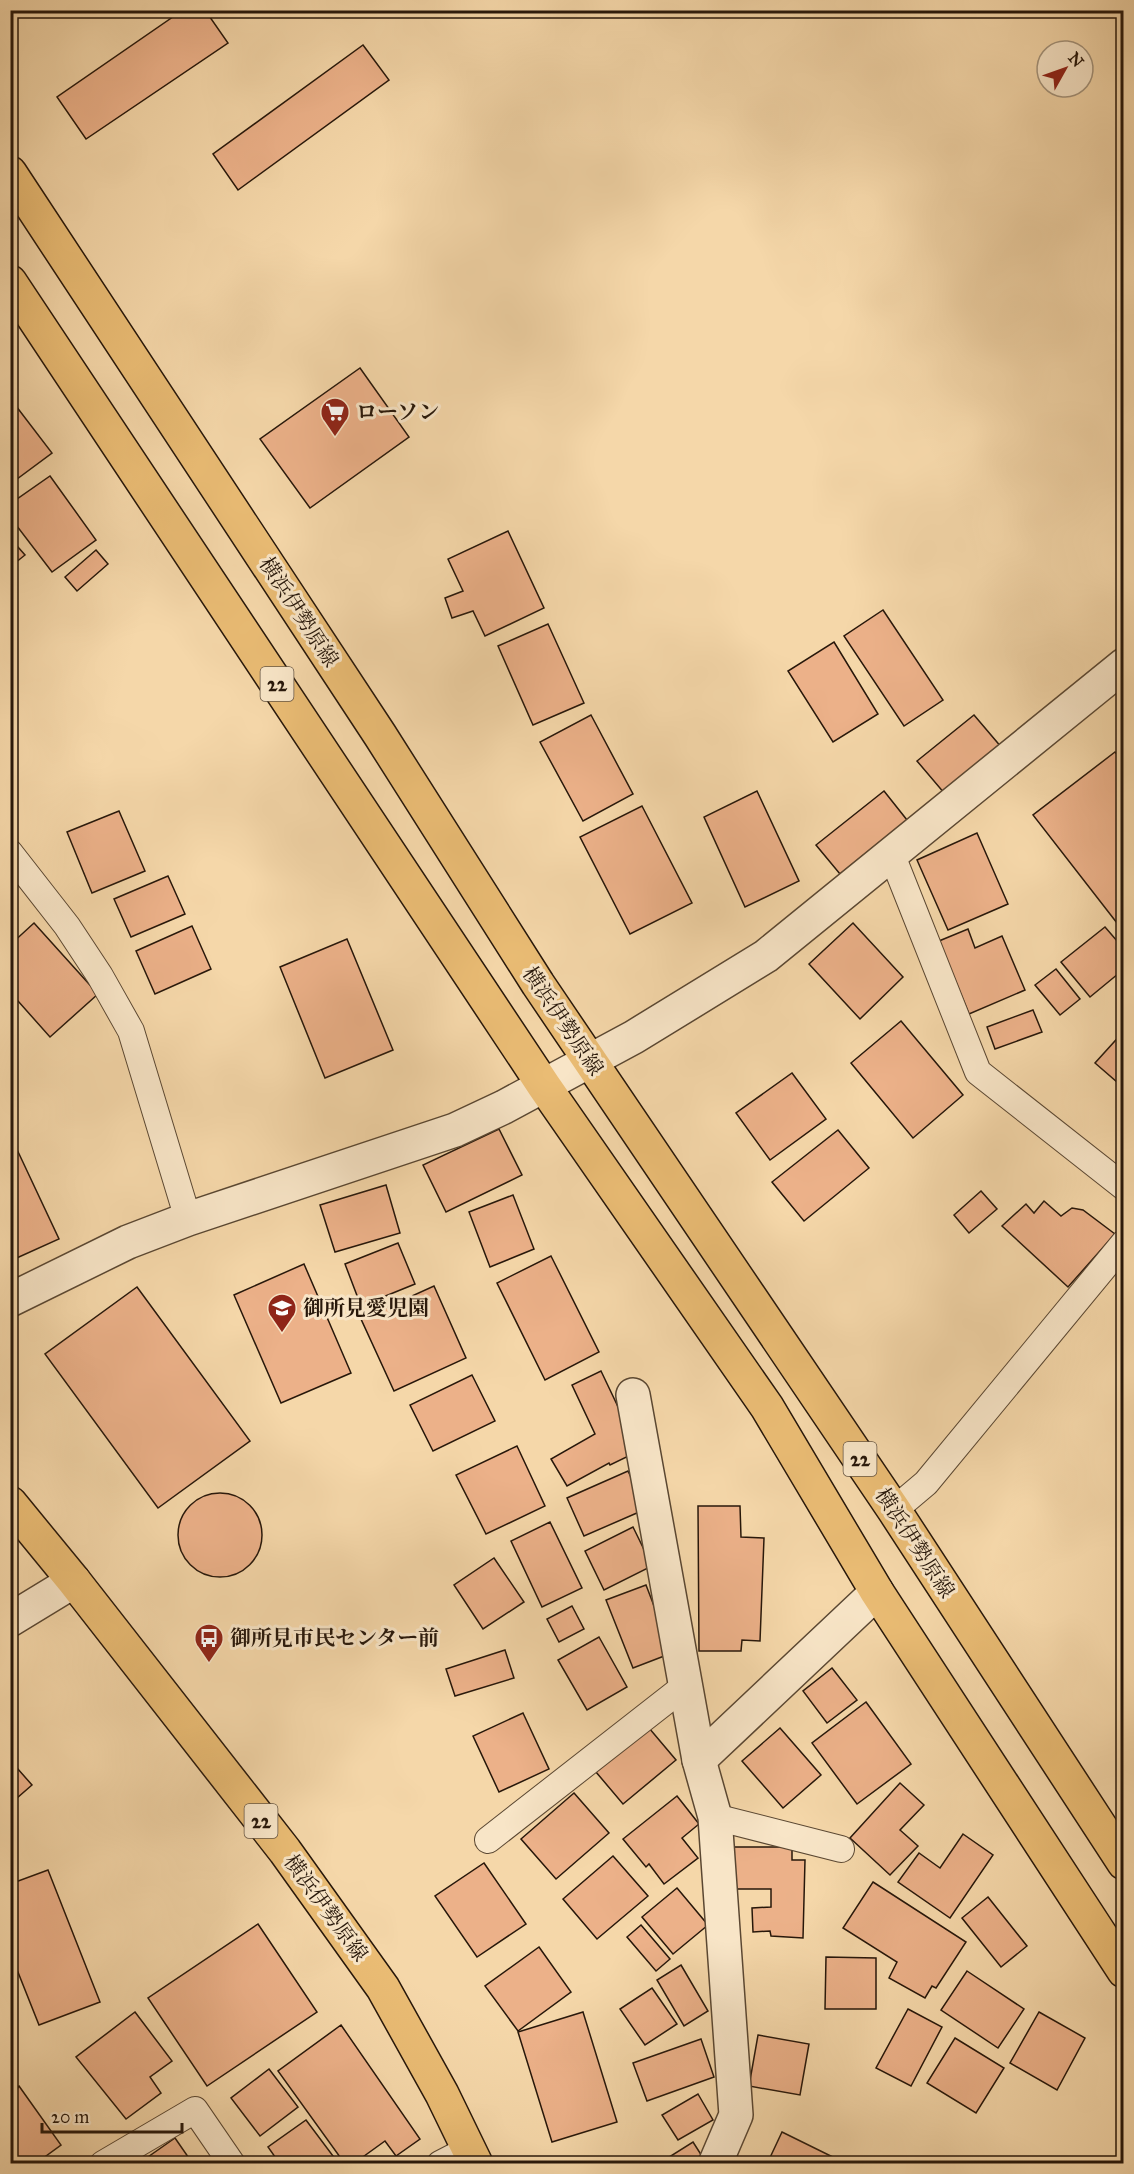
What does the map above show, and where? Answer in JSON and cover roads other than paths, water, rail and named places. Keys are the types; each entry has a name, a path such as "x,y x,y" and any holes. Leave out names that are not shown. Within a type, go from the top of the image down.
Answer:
{"main road":[{"name":"横浜伊勢原線","path":"10,173 374,725 537,984 894,1510 1124,1863"},
{"name":"22","path":"10,282 544,1086 766,1407 877,1592 1124,1971"},
{"name":"横浜伊勢原線","path":"10,1503 74,1581 285,1851 383,1988 442,2094 472,2156"}],"street":[{"path":"10,1300 128,1242 188,1219 455,1130 634,1038 766,956 1124,665"},
{"path":"633,1395 699,1760 715,1817 736,2115 715,2163"},
{"path":"10,1620 74,1581"},
{"path":"699,1760 877,1592"}],"lane":[{"path":"891,853 978,1072 1124,1187"},
{"path":"10,854 67,926 100,976 130,1031 188,1219"},
{"path":"894,1510 926,1484 1124,1243"},
{"path":"488,1840 685,1686"},
{"path":"715,1817 841,1849"},
{"path":"103,2163 195,2110 232,2163"},
{"path":"440,2163 472,2156"}],"place":[{"name":"ローソン","path":"335,438"},
{"name":"御所見愛児園","path":"282,1334"},
{"name":"御所見市民センター前","path":"209,1664"}]}
